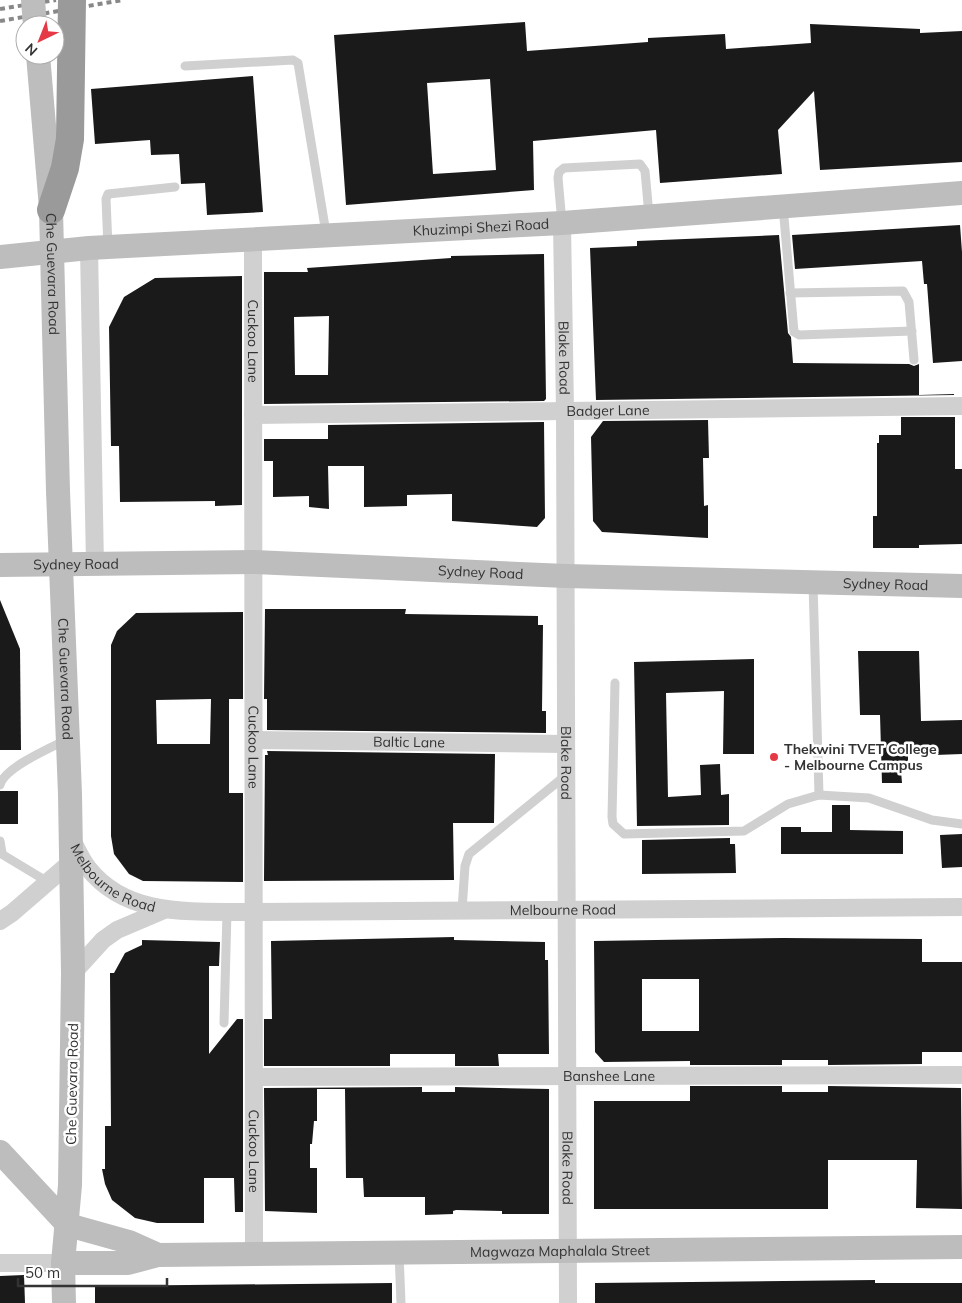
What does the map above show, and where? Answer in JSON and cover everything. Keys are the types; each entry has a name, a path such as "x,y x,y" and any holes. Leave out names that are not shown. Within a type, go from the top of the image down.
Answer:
{"highway":[{"path":"51,210 65,168 70,139 72,0"}],"main road":[{"path":"33,0 35,15"},
{"name":"Che Guevara Road","path":"39,65 51,210 58,491 71,837 73,973 70,1185 64,1263 64,1303"},
{"name":"Khuzimpi Shezi Road","path":"0,257 99,248 562,223 962,193"},
{"name":"Sydney Road","path":"0,565 254,562 566,576 962,586"},
{"path":"0,1152 68,1225"},
{"name":"Magwaza Maphalala Street","path":"68,1225 129,1242 158,1255"},
{"name":"Magwaza Maphalala Street","path":"64,1263 128,1263 158,1255 962,1247"}],"street":[{"name":"Blake Road","path":"562,223 566,576 565,776 568,909 568,1303"},
{"name":"Cuckoo Lane","path":"253,239 254,1254"},
{"path":"95,565 99,248"},
{"name":"Badger Lane","path":"253,414 962,406"},
{"name":"Baltic Lane","path":"254,740 565,744"},
{"name":"Melbourne Road","path":"71,837 88,867 107,887 127,900 164,910 255,912 962,907"},
{"path":"0,920 12,913 71,862"},
{"name":"Melbourne Road","path":"73,973 103,940 117,930 164,910"},
{"name":"Banshee Lane","path":"255,1077 567,1078 962,1075"},
{"name":"Magwaza Maphalala Street","path":"0,1263 64,1263"}],"lane":[{"path":"185,66 292,60 298,63 327,235"},
{"path":"562,223 558,178 559,172 564,168 640,164 644,171 650,216"},
{"path":"99,248 108,194 175,187"},
{"path":"783,206 792,329 799,335 912,331"},
{"path":"790,293 903,291 909,298 914,360"},
{"path":"813,582 819,795"},
{"path":"615,683 612,817 613,824 624,834 744,831 788,804 819,795 869,798 932,820 962,824"},
{"path":"0,785 1,780 14,769 68,738"},
{"path":"462,910 465,866 469,854 565,776"},
{"path":"0,841 1,853 48,882"},
{"path":"224,1023 227,912"},
{"path":"400,1252 401,1303"}],"building":[{"path":"525,22 527,51 648,42 648,38 725,34 726,49 811,43 810,24 920,29 920,33 962,31 962,162 820,170 814,91 778,130 782,174 660,183 656,130 533,141 534,190 346,205 334,35","holes":["490,79 496,170 433,174 427,83"]},
{"path":"253,76 263,212 207,215 205,183 181,184 179,154 151,155 150,140 95,144 91,89"},
{"path":"960,225 962,252 962,361 933,363 927,284 924,284 922,261 795,269 792,235"},
{"path":"779,235 788,333 791,337 793,363 909,364 914,366 919,364 919,395 954,395 596,400 590,248 637,246 637,241"},
{"path":"544,254 546,399 544,401 264,404 264,272 308,272 307,268 451,258 451,256","holes":["329,316 328,375 295,375 294,317"]},
{"path":"242,276 242,505 215,506 215,501 120,502 119,446 111,446 109,327 124,297 155,278"},
{"path":"901,417 955,417 955,469 962,469 962,544 919,545 919,548 873,548 873,516 877,516 877,443 879,443 879,435 901,435"},
{"path":"708,420 709,458 703,458 704,506 708,505 708,538 602,532 593,521 591,437 603,421"},
{"path":"544,422 545,518 537,527 452,521 452,494 407,495 407,506 364,507 364,466 328,466 329,509 309,507 309,496 273,497 273,461 264,461 264,439 328,439 328,425"},
{"path":"0,600 20,649 21,750 0,750"},
{"path":"265,609 406,609 405,614 538,616 538,625 543,625 542,711 546,711 546,733 267,730 267,699 264,699"},
{"path":"243,612 243,699 229,699 229,793 243,793 243,882 143,881 129,874 114,854 111,836 111,645 117,631 136,613","holes":["211,699 210,744 157,744 156,700"]},
{"path":"858,651 919,651 921,721 962,720 962,754 908,756 908,771 901,771 902,783 882,783 880,715 860,715"},
{"path":"754,659 754,754 723,754 724,691 666,693 668,797 701,795 700,765 720,764 721,795 729,794 729,825 637,826 634,662"},
{"path":"267,751 495,754 494,823 453,823 454,880 264,881 265,755 268,755"},
{"path":"0,791 18,791 18,824 0,824"},
{"path":"832,805 850,805 850,830 903,831 903,854 781,854 781,827 801,827 801,832 832,832"},
{"path":"962,834 962,867 942,868 940,835"},
{"path":"730,838 730,844 735,844 736,873 642,874 642,840"},
{"path":"454,937 454,940 545,942 545,960 548,960 549,1054 498,1054 499,1066 455,1066 455,1054 390,1054 390,1066 264,1066 264,1019 272,1019 271,941"},
{"path":"783,938 922,939 922,962 962,962 962,1052 922,1052 922,1064 828,1065 828,1060 782,1060 782,1065 690,1065 690,1061 604,1062 595,1052 594,941","holes":["642,979 699,979 699,1031 642,1031"]},
{"path":"142,940 220,942 219,966 209,966 209,1054 237,1019 243,1019 243,1212 235,1212 234,1178 204,1178 204,1223 157,1223 135,1218 112,1200 105,1184 102,1169 105,1169 105,1126 111,1126 110,973 114,973 125,953 142,945"},
{"path":"690,1086 782,1086 782,1092 828,1092 828,1086 961,1088 962,1209 916,1208 917,1160 828,1160 828,1209 594,1209 594,1101 690,1101"},
{"path":"422,1087 422,1092 455,1092 455,1087 549,1089 549,1214 502,1214 502,1211 456,1210 453,1211 453,1214 425,1215 425,1197 364,1197 363,1178 346,1178 345,1089 317,1089 317,1121 314,1121 312,1144 310,1144 310,1168 317,1168 317,1213 265,1211 264,1088"},
{"path":"24,1275 25,1303 0,1303 0,1276"},
{"path":"875,1280 875,1283 962,1283 962,1303 595,1303 595,1283"},
{"path":"392,1283 392,1303 95,1303 95,1286"}],"railway":[{"path":"0,9 56,0"},
{"path":"0,21 123,0"}],"place":[{"name":"Thekwini TVET College - Melbourne Campus","path":"774,757"}]}
